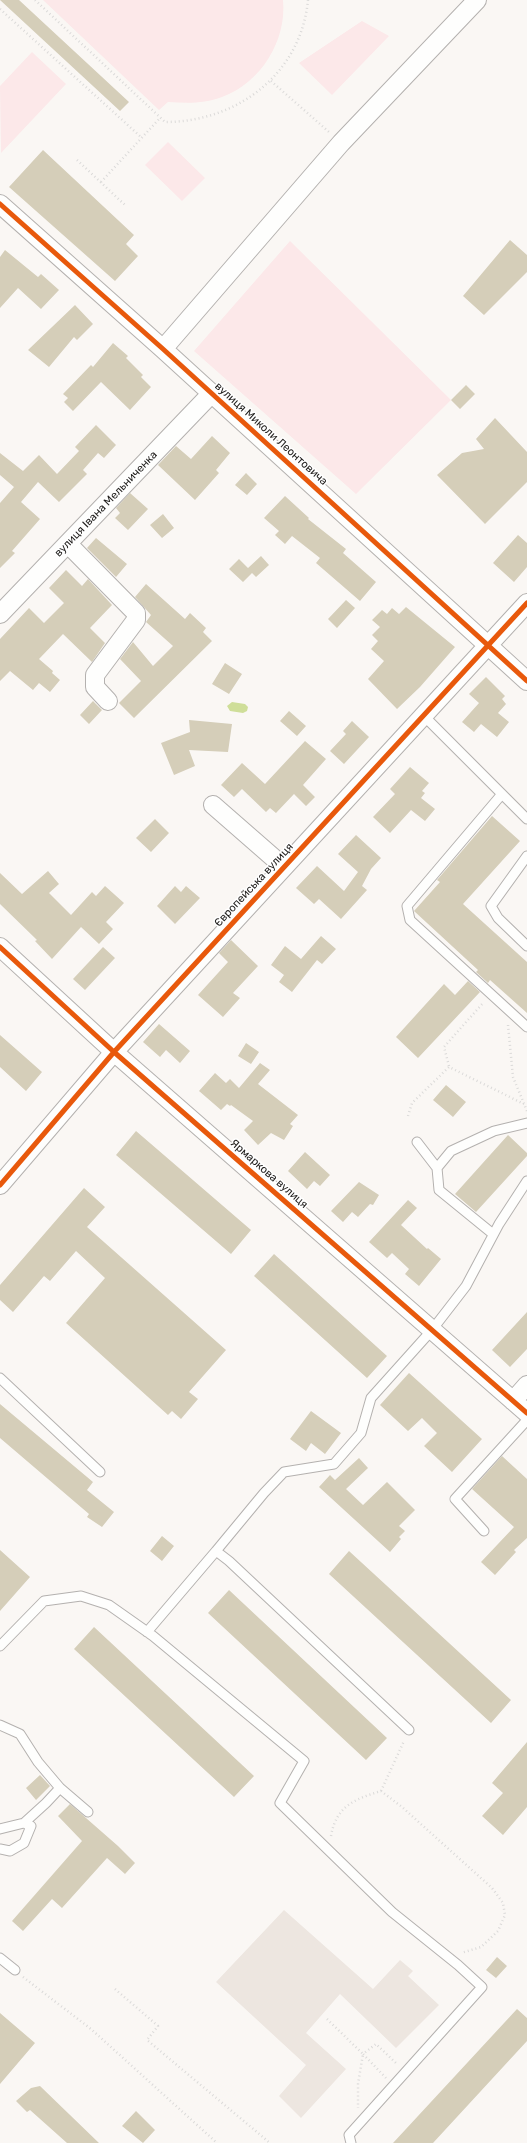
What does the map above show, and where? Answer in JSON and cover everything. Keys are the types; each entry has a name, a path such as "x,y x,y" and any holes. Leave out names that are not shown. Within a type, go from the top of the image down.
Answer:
{"street":[{"path":"163,349 341,143 477,0"},
{"name":"вулиця Миколи Леонтовича","path":"0,204 163,349 527,681"},
{"name":"вулиця Івана Мельниченка","path":"0,614 211,394"},
{"path":"68,544 136,613 136,620 95,675 95,687 108,701"},
{"name":"Європейська вулиця","path":"0,1185 114,1052 527,603"},
{"path":"213,805 284,867"},
{"name":"Ярмаркова вулиця","path":"0,947 114,1052 527,1413"},
{"path":"513,1401 527,1385"}],"lane":[{"path":"424,716 527,819"},
{"path":"502,794 407,906 410,920 527,1028"},
{"path":"527,856 491,906 498,918 527,946"},
{"path":"437,1168 451,1151 494,1131 527,1123"},
{"path":"417,1142 437,1168 439,1190 493,1234"},
{"path":"147,1632 264,1493 284,1472 334,1464 361,1433 371,1398 432,1330 466,1286 493,1234 527,1181"},
{"path":"0,1378 100,1472"},
{"path":"484,1531 455,1499 527,1420"},
{"path":"216,1551 229,1561 409,1730"},
{"path":"0,1646 44,1601 81,1596 109,1605 147,1632 304,1761 280,1803 392,1912 446,1955 482,1987 349,2135 351,2143"},
{"path":"0,1725 20,1734 38,1762 60,1788 88,1812"},
{"path":"0,1829 24,1823 60,1788"},
{"path":"0,1849 10,1851 24,1843 31,1826 24,1823"},
{"path":"0,1958 15,1970"}],"path":[{"path":"35,0 165,122 186,122 212,115 237,106 255,95 271,81 298,37 306,17 308,0"},
{"path":"0,9 142,138"},
{"path":"271,81 341,143"},
{"path":"101,182 160,118"},
{"path":"77,160 125,205"},
{"path":"490,995 444,1047 449,1067 524,1104"},
{"path":"506,1009 513,1077 527,1111"},
{"path":"408,1116 412,1103 449,1067"},
{"path":"329,1850 332,1832 342,1809 356,1799 381,1791 409,1730"},
{"path":"381,1791 402,1806 492,1888 503,1903 505,1915 498,1931 481,1947 446,1955"},
{"path":"15,1970 91,2029 217,2143"},
{"path":"115,1989 158,2026 147,2040 270,2143"},
{"path":"327,2019 393,2086"},
{"path":"357,2126 358,2084 363,2054 376,2044 406,2072"}],"shaded area":[{"path":"43,0 283,0 283,15 281,30 276,45 269,58 249,82 222,97 209,101 182,103 168,102 159,110"},
{"path":"362,21 389,36 332,95 299,63"},
{"path":"32,52 66,84 1,153 0,86"},
{"path":"168,142 205,178 182,201 145,165"},
{"path":"290,241 451,400 356,494 194,351"},
{"path":"232,702 245,704 248,707 247,711 243,713 230,711 227,706"},
{"path":"284,1910 373,1989 400,1960 413,1971 408,1976 439,2005 396,2048 340,1994 306,2033 346,2069 301,2118 279,2096 306,2065 216,1982"}],"building":[{"path":"0,0 19,0 129,102 120,111"},
{"path":"43,150 134,235 126,244 138,256 115,281 9,187"},
{"path":"510,240 527,255 527,272 484,315 463,296"},
{"path":"5,250 38,277 41,274 59,290 41,309 18,288 0,308 0,257"},
{"path":"75,305 93,324 77,340 74,337 49,367 28,350"},
{"path":"113,343 128,356 126,358 143,375 141,377 151,387 130,410 101,382 73,411 64,402 68,398 63,394 91,365 93,367"},
{"path":"466,385 475,394 460,409 451,400"},
{"path":"495,418 527,452 527,482 485,524 437,475 462,453 484,449 476,439"},
{"path":"96,425 116,445 104,458 98,453 83,470 87,474 59,502 38,482 21,502 40,519 12,551 15,553 0,568 0,503 14,487 0,475 0,453 23,471 39,455 57,474 79,451 75,447"},
{"path":"212,436 230,453 216,470 219,473 195,500 158,465 176,446 191,459"},
{"path":"246,473 257,484 247,495 235,485"},
{"path":"130,493 148,509 128,530 115,518 120,513 116,508"},
{"path":"285,496 309,518 308,519 346,549 343,553 376,582 360,601 316,563 320,558 292,536 285,544 275,535 279,531 264,518"},
{"path":"163,514 174,528 162,538 150,525"},
{"path":"518,535 527,543 527,567 514,582 493,563"},
{"path":"96,538 127,564 116,577 87,548"},
{"path":"261,556 269,565 256,577 252,573 243,582 229,569 239,559 248,568"},
{"path":"66,570 82,586 88,579 112,605 90,628 105,643 92,662 63,634 39,659 53,671 52,673 60,680 50,692 39,683 33,690 10,671 0,681 0,639 29,608 44,623 64,603 49,588"},
{"path":"146,584 185,619 190,613 206,628 203,632 212,641 134,718 119,703 141,681 120,659 133,642 153,666 173,646 146,622 151,615 135,597"},
{"path":"346,600 355,608 337,628 328,619"},
{"path":"406,607 455,647 420,687 397,709 368,679 384,661 371,649 378,641 372,635 380,627 372,620 382,610 387,614 392,608 399,614"},
{"path":"225,663 242,674 229,694 212,684"},
{"path":"486,677 505,696 502,699 506,704 498,713 509,722 497,737 481,724 474,732 462,722 479,703 469,694"},
{"path":"93,701 102,710 89,724 80,715"},
{"path":"289,711 306,726 297,736 280,721"},
{"path":"189,720 232,724 228,752 189,750 195,766 174,775 161,743 190,732"},
{"path":"352,721 369,737 344,764 330,751 346,734 343,731"},
{"path":"305,741 326,759 303,785 315,797 306,806 294,794 276,813 270,808 266,812 242,789 234,797 221,785 242,763 265,784"},
{"path":"410,767 429,783 422,791 425,793 421,798 435,809 425,821 411,810 390,833 373,817 395,794 390,789"},
{"path":"492,816 520,841 463,904 527,962 527,1013 490,980 488,983 476,972 478,970 414,911 440,882 437,880"},
{"path":"155,819 169,833 151,852 136,838"},
{"path":"356,835 381,858 371,869 362,886 367,890 341,919 319,899 314,904 296,888 317,866 344,891 358,872 338,854"},
{"path":"48,871 59,884 49,893 71,915 92,892 96,896 105,886 124,903 106,922 113,929 99,944 81,927 52,959 35,941 37,940 0,904 0,873 22,894"},
{"path":"175,886 181,892 186,886 200,898 175,924 157,906"},
{"path":"321,936 336,949 322,964 317,960 292,992 279,982 284,975 271,965 285,946 301,959"},
{"path":"231,940 258,966 233,993 240,998 223,1017 198,995 228,962 219,953"},
{"path":"103,947 115,958 85,990 73,979"},
{"path":"468,981 480,992 418,1058 396,1037 444,984 455,995"},
{"path":"159,1024 190,1051 180,1063 166,1050 160,1057 143,1042"},
{"path":"0,1035 42,1072 26,1091 0,1067"},
{"path":"246,1043 259,1052 251,1064 238,1056"},
{"path":"260,1063 270,1070 258,1084 298,1115 290,1124 293,1126 284,1140 271,1133 258,1145 244,1130 253,1121 231,1105 230,1106 227,1104 221,1110 199,1091 215,1073 226,1083 230,1079 239,1088"},
{"path":"446,1085 466,1102 453,1117 433,1100"},
{"path":"136,1131 251,1230 231,1254 116,1155"},
{"path":"508,1135 527,1153 527,1156 476,1212 455,1194"},
{"path":"305,1152 330,1175 320,1186 314,1181 307,1189 288,1171"},
{"path":"359,1182 379,1195 373,1205 370,1204 358,1217 352,1212 343,1222 331,1211"},
{"path":"84,1188 105,1207 87,1227 226,1350 189,1392 198,1399 181,1419 172,1411 168,1415 66,1323 105,1278 76,1251 50,1281 44,1276 13,1312 0,1300 0,1285"},
{"path":"408,1200 417,1208 401,1225 427,1249 428,1248 441,1259 419,1286 405,1274 409,1269 392,1253 387,1258 369,1242"},
{"path":"274,1254 387,1356 367,1378 254,1276"},
{"path":"527,1312 527,1349 510,1367 492,1350"},
{"path":"409,1373 482,1439 452,1472 424,1446 437,1433 422,1418 408,1431 380,1405"},
{"path":"0,1404 93,1482 87,1490 114,1512 102,1527 87,1517 89,1514 0,1438"},
{"path":"311,1411 341,1433 325,1454 311,1443 306,1451 290,1439"},
{"path":"502,1456 527,1479 527,1538 514,1550 516,1552 495,1575 481,1562 514,1527 472,1489"},
{"path":"359,1458 368,1468 346,1489 363,1505 387,1482 415,1510 399,1526 405,1531 399,1537 401,1539 390,1552 319,1487 330,1475 335,1480"},
{"path":"162,1536 174,1546 162,1561 150,1551"},
{"path":"0,1550 30,1577 0,1611"},
{"path":"349,1551 511,1700 491,1723 329,1574"},
{"path":"229,1590 387,1738 366,1760 208,1613"},
{"path":"94,1627 254,1776 234,1797 74,1649"},
{"path":"527,1742 527,1807 503,1835 482,1816 503,1793 492,1783"},
{"path":"40,1775 50,1786 36,1800 26,1788"},
{"path":"70,1804 135,1863 125,1874 107,1858 62,1908 52,1899 23,1931 12,1921 82,1841 58,1816"},
{"path":"497,1957 507,1966 496,1978 486,1970"},
{"path":"517,2009 527,2018 527,2041 433,2143 393,2143"},
{"path":"0,2013 35,2043 0,2084"},
{"path":"40,2086 99,2143 67,2143 30,2110 27,2112 16,2101 31,2088"},
{"path":"136,2111 155,2130 143,2143 122,2126"}],"cycle path":[{"path":"0,204 163,349 527,681"},
{"path":"0,1185 114,1052 527,603"},
{"path":"0,947 114,1052 527,1413"}]}
